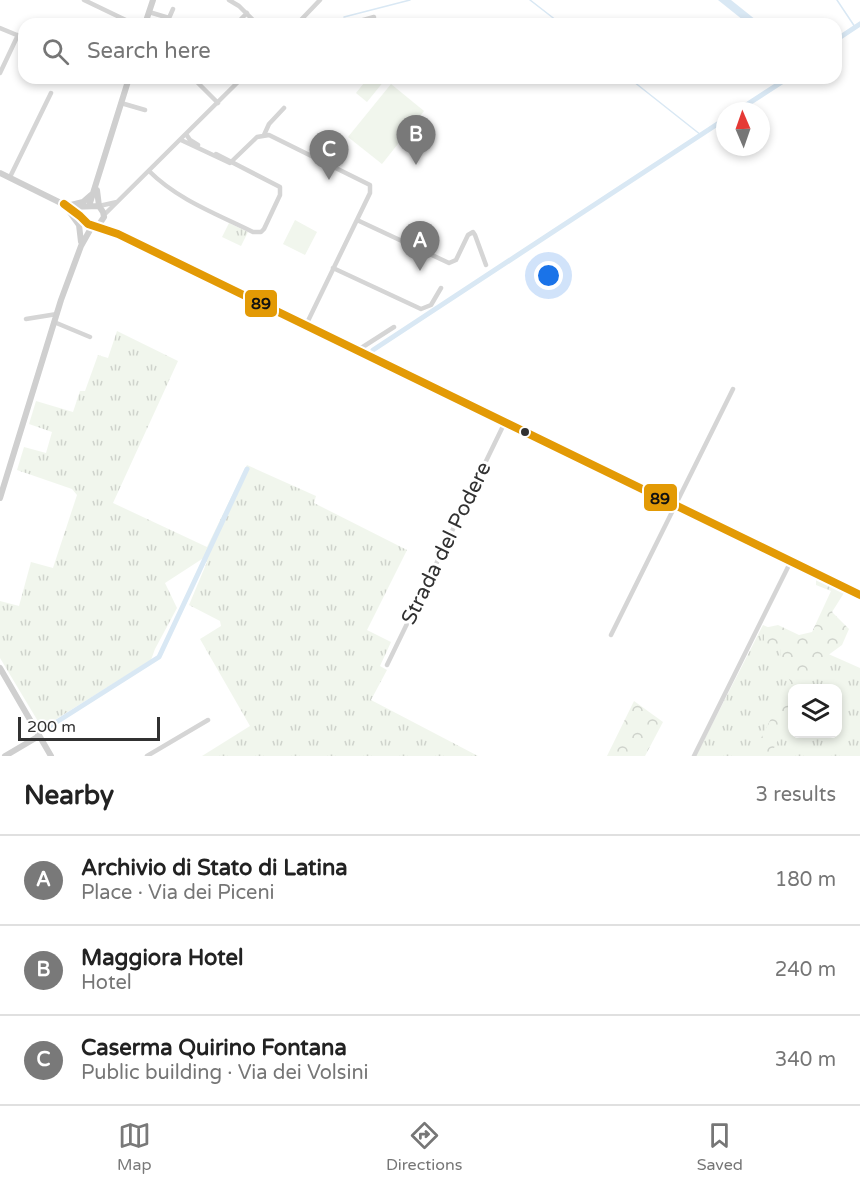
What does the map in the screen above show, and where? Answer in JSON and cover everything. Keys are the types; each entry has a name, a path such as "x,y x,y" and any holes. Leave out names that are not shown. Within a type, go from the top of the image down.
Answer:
{"main road":[{"path":"147,18 153,0"},
{"path":"0,498 54,322 81,246 84,214 94,192 127,84"},
{"path":"0,173 64,204 78,208 99,207"},
{"path":"96,183 99,207 118,234"},
{"path":"64,204 83,202 94,192"},
{"path":"64,204 88,224 118,234 860,595"},
{"path":"64,204 77,222 83,237"},
{"path":"83,237 100,223 104,216"},
{"path":"83,237 97,230 109,230"},
{"path":"0,668 51,756"},
{"path":"5,756 39,736"}],"street":[{"path":"84,0 122,18"},
{"path":"229,0 252,18"},
{"path":"302,18 317,1"},
{"path":"149,12 170,18 173,9"},
{"path":"242,18 247,13"},
{"path":"0,28 18,35 0,73"},
{"path":"199,84 218,103"},
{"path":"104,216 237,84"},
{"path":"10,177 51,93"},
{"path":"121,103 145,110"},
{"path":"264,135 269,124 285,108"},
{"path":"186,134 194,144 230,163"},
{"path":"230,163 257,137 264,135 277,138 370,185 370,193 306,325"},
{"path":"149,171 175,194 255,233 261,232 280,195 281,188 181,140"},
{"path":"99,207 119,201"},
{"path":"357,220 448,263 456,260 468,235 473,232 486,265"},
{"path":"333,268 421,309 431,305 441,288"},
{"path":"26,319 57,314"},
{"path":"54,322 90,337"},
{"path":"358,350 394,327"},
{"path":"611,635 680,500 733,389"},
{"name":"Strada del Podere","path":"387,665 505,422"},
{"path":"694,756 791,561"},
{"path":"147,756 208,720"}],"green space":[{"path":"363,84 382,84 367,102 356,93"},
{"path":"391,84 424,111 382,164 348,137"},
{"path":"295,220 317,232 305,255 283,244"},
{"path":"229,223 248,232 241,246 222,237"},
{"path":"117,331 178,361 113,503 207,547 247,465 316,496 314,503 407,550 367,630 391,642 380,666 387,670 371,700 478,756 202,756 250,726 200,639 221,626 220,621 189,605 207,562 202,559 165,583 177,608 151,660 42,728 0,658 0,601 19,606 31,562 53,568 77,495 72,489 17,470 24,447 46,453 52,432 29,424 36,401 73,412 80,391 85,391 98,355 108,358"},
{"path":"816,578 834,578 844,593 832,612 849,629 842,645 816,664 806,684 788,684 790,681 782,668 780,646 764,643 764,628 778,625 799,635 812,632 831,591 816,585"},
{"path":"763,625 860,668 860,756 696,756"},
{"path":"788,685 788,720 770,756 752,756"},
{"path":"634,701 663,722 645,756 607,756"}],"water":[{"path":"718,0 731,0 754,18 740,18"}],"waterway":[{"path":"344,17 410,0"},
{"path":"530,0 553,18"},
{"path":"837,0 855,27"},
{"path":"842,36 860,24"},
{"path":"637,84 701,135"},
{"path":"751,102 779,84"},
{"path":"373,350 716,125"},
{"path":"44,730 159,657 247,469"}],"transit line":[{"name":"89","path":"64,204 88,224 118,234 860,595"}],"place":[{"name":"Maggiora Hotel","path":"416,165"},
{"name":"Caserma Quirino Fontana","path":"329,180"},
{"name":"Archivio di Stato di Latina","path":"420,271"}]}
